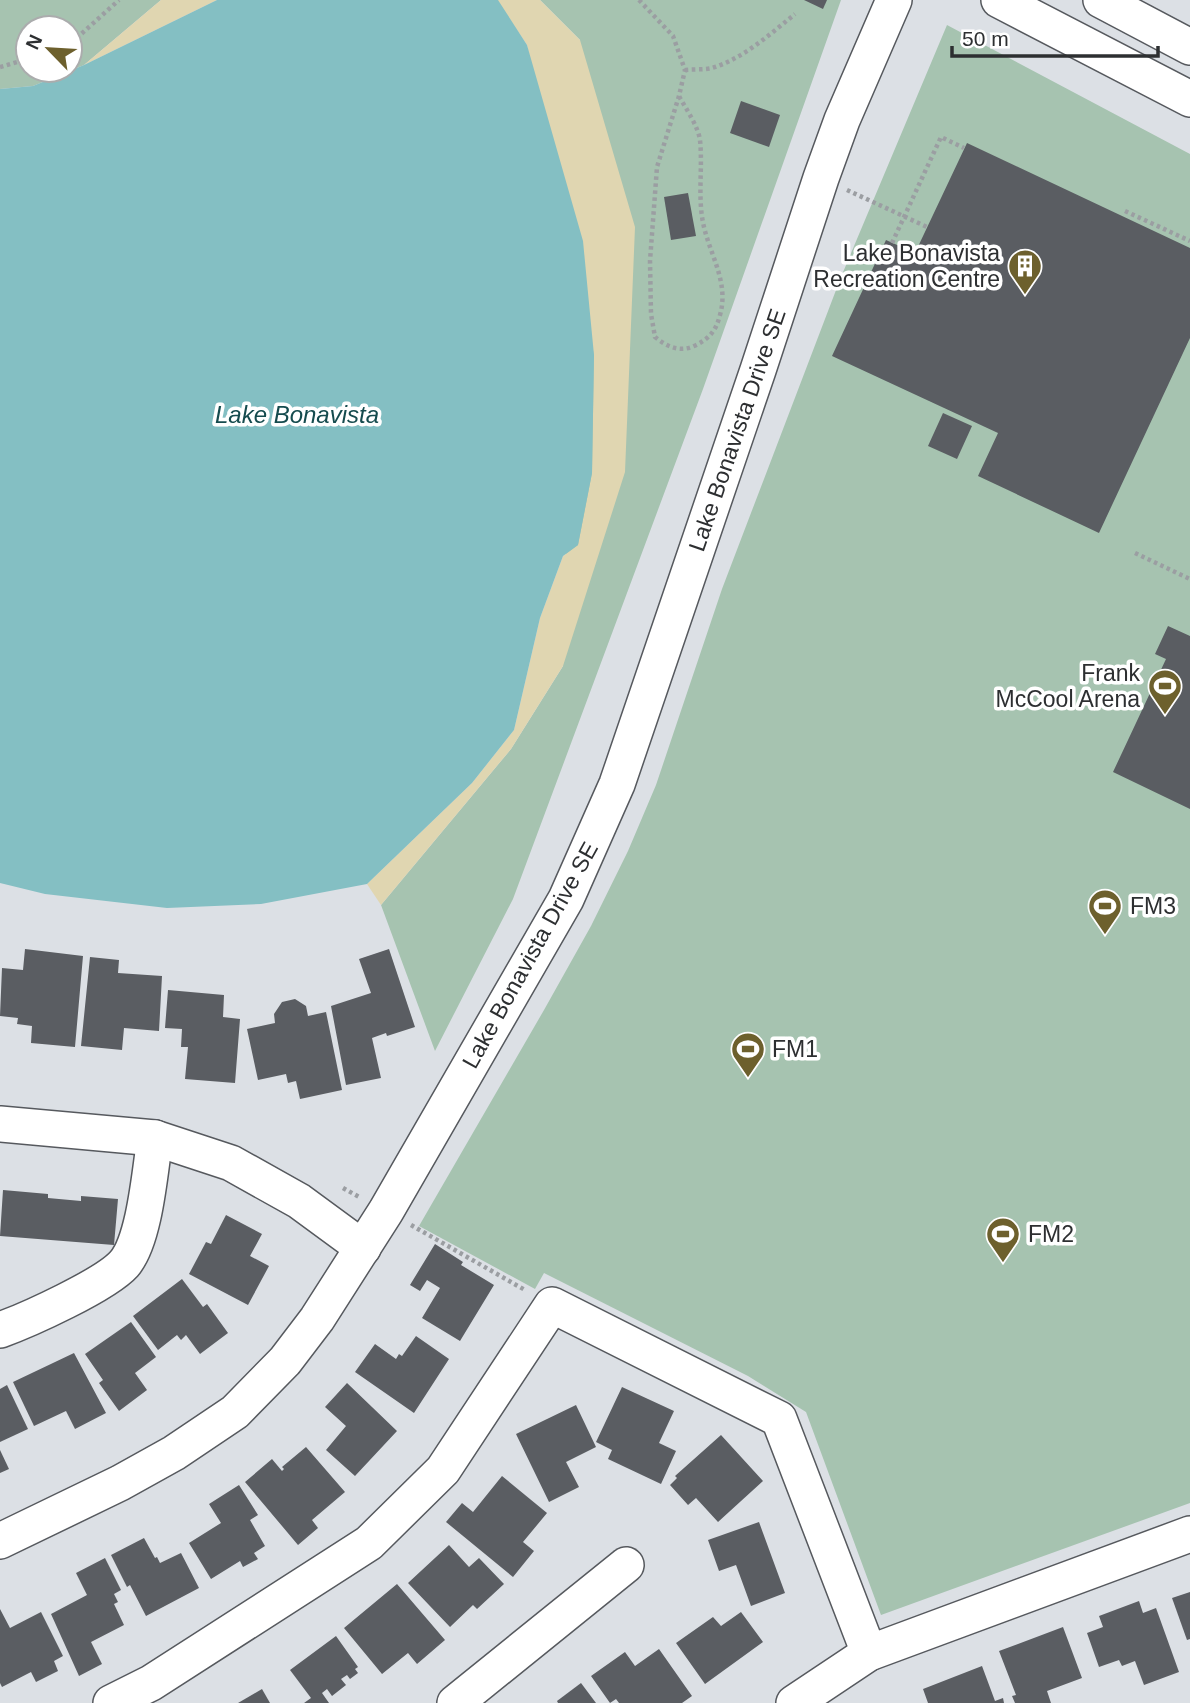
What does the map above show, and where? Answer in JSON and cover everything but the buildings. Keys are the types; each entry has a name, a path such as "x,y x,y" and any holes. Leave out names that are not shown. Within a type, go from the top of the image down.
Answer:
{"street":[{"name":"Lake Bonavista Drive SE","path":"0,1541 120,1483 174,1453 235,1412 285,1361 317,1320 386,1211 566,898 593,842 617,784 651,685 821,178 842,120 894,0"},
{"path":"999,0 1190,99"},
{"path":"1101,0 1190,47"},
{"path":"0,1124 155,1139 232,1163 299,1201 363,1248"},
{"path":"0,1330 96,1284 125,1263 141,1227 155,1139"},
{"path":"111,1703 151,1683 369,1543 443,1469 552,1305 779,1419 869,1653"},
{"path":"794,1703 869,1653 1190,1534"},
{"path":"455,1703 626,1565"}],"path":[{"path":"84,32 119,0"},
{"path":"639,0 673,36 685,70 657,167 650,261 651,314 655,337 668,347 688,349 716,330 724,302 721,277 704,226 699,188 700,138 679,96"},
{"path":"685,70 710,69 740,55 795,14"},
{"path":"892,243 941,137 964,148"},
{"path":"821,178 927,227"},
{"path":"1125,211 1190,241"},
{"path":"1135,553 1190,579"},
{"path":"343,1188 552,1305"}],"green space":[{"path":"0,0 161,0 84,65 84,14 14,14 14,84 38,84 0,89"},
{"path":"540,0 841,0 703,389 513,899 435,1051 381,905 511,749 563,666 580,40"},
{"path":"947,25 1190,154 1190,1503 881,1615 806,1412 748,1376 544,1273 535,1289 419,1226 591,926 628,851 656,785 722,589 841,277"}],"sand":[{"path":"161,0 217,0 84,65"},
{"path":"497,0 540,0 580,40 635,227 625,472 563,666 511,749 381,905 367,884 472,783 514,730 540,618 563,556 578,545 592,473 594,355 527,45"}],"water":[{"name":"Lake Bonavista","path":"217,0 498,0 527,45 583,241 594,355 592,473 578,545 563,556 540,618 514,730 472,783 367,884 261,904 167,908 45,894 0,883 0,89 38,84 84,84 84,65"}],"place":[{"name":"Lake Bonavista Recreation Centre","path":"1025,296"},
{"name":"Frank McCool Arena","path":"1165,716"},
{"name":"FM3","path":"1105,936"},
{"name":"FM1","path":"748,1079"},
{"name":"FM2","path":"1003,1264"}]}
